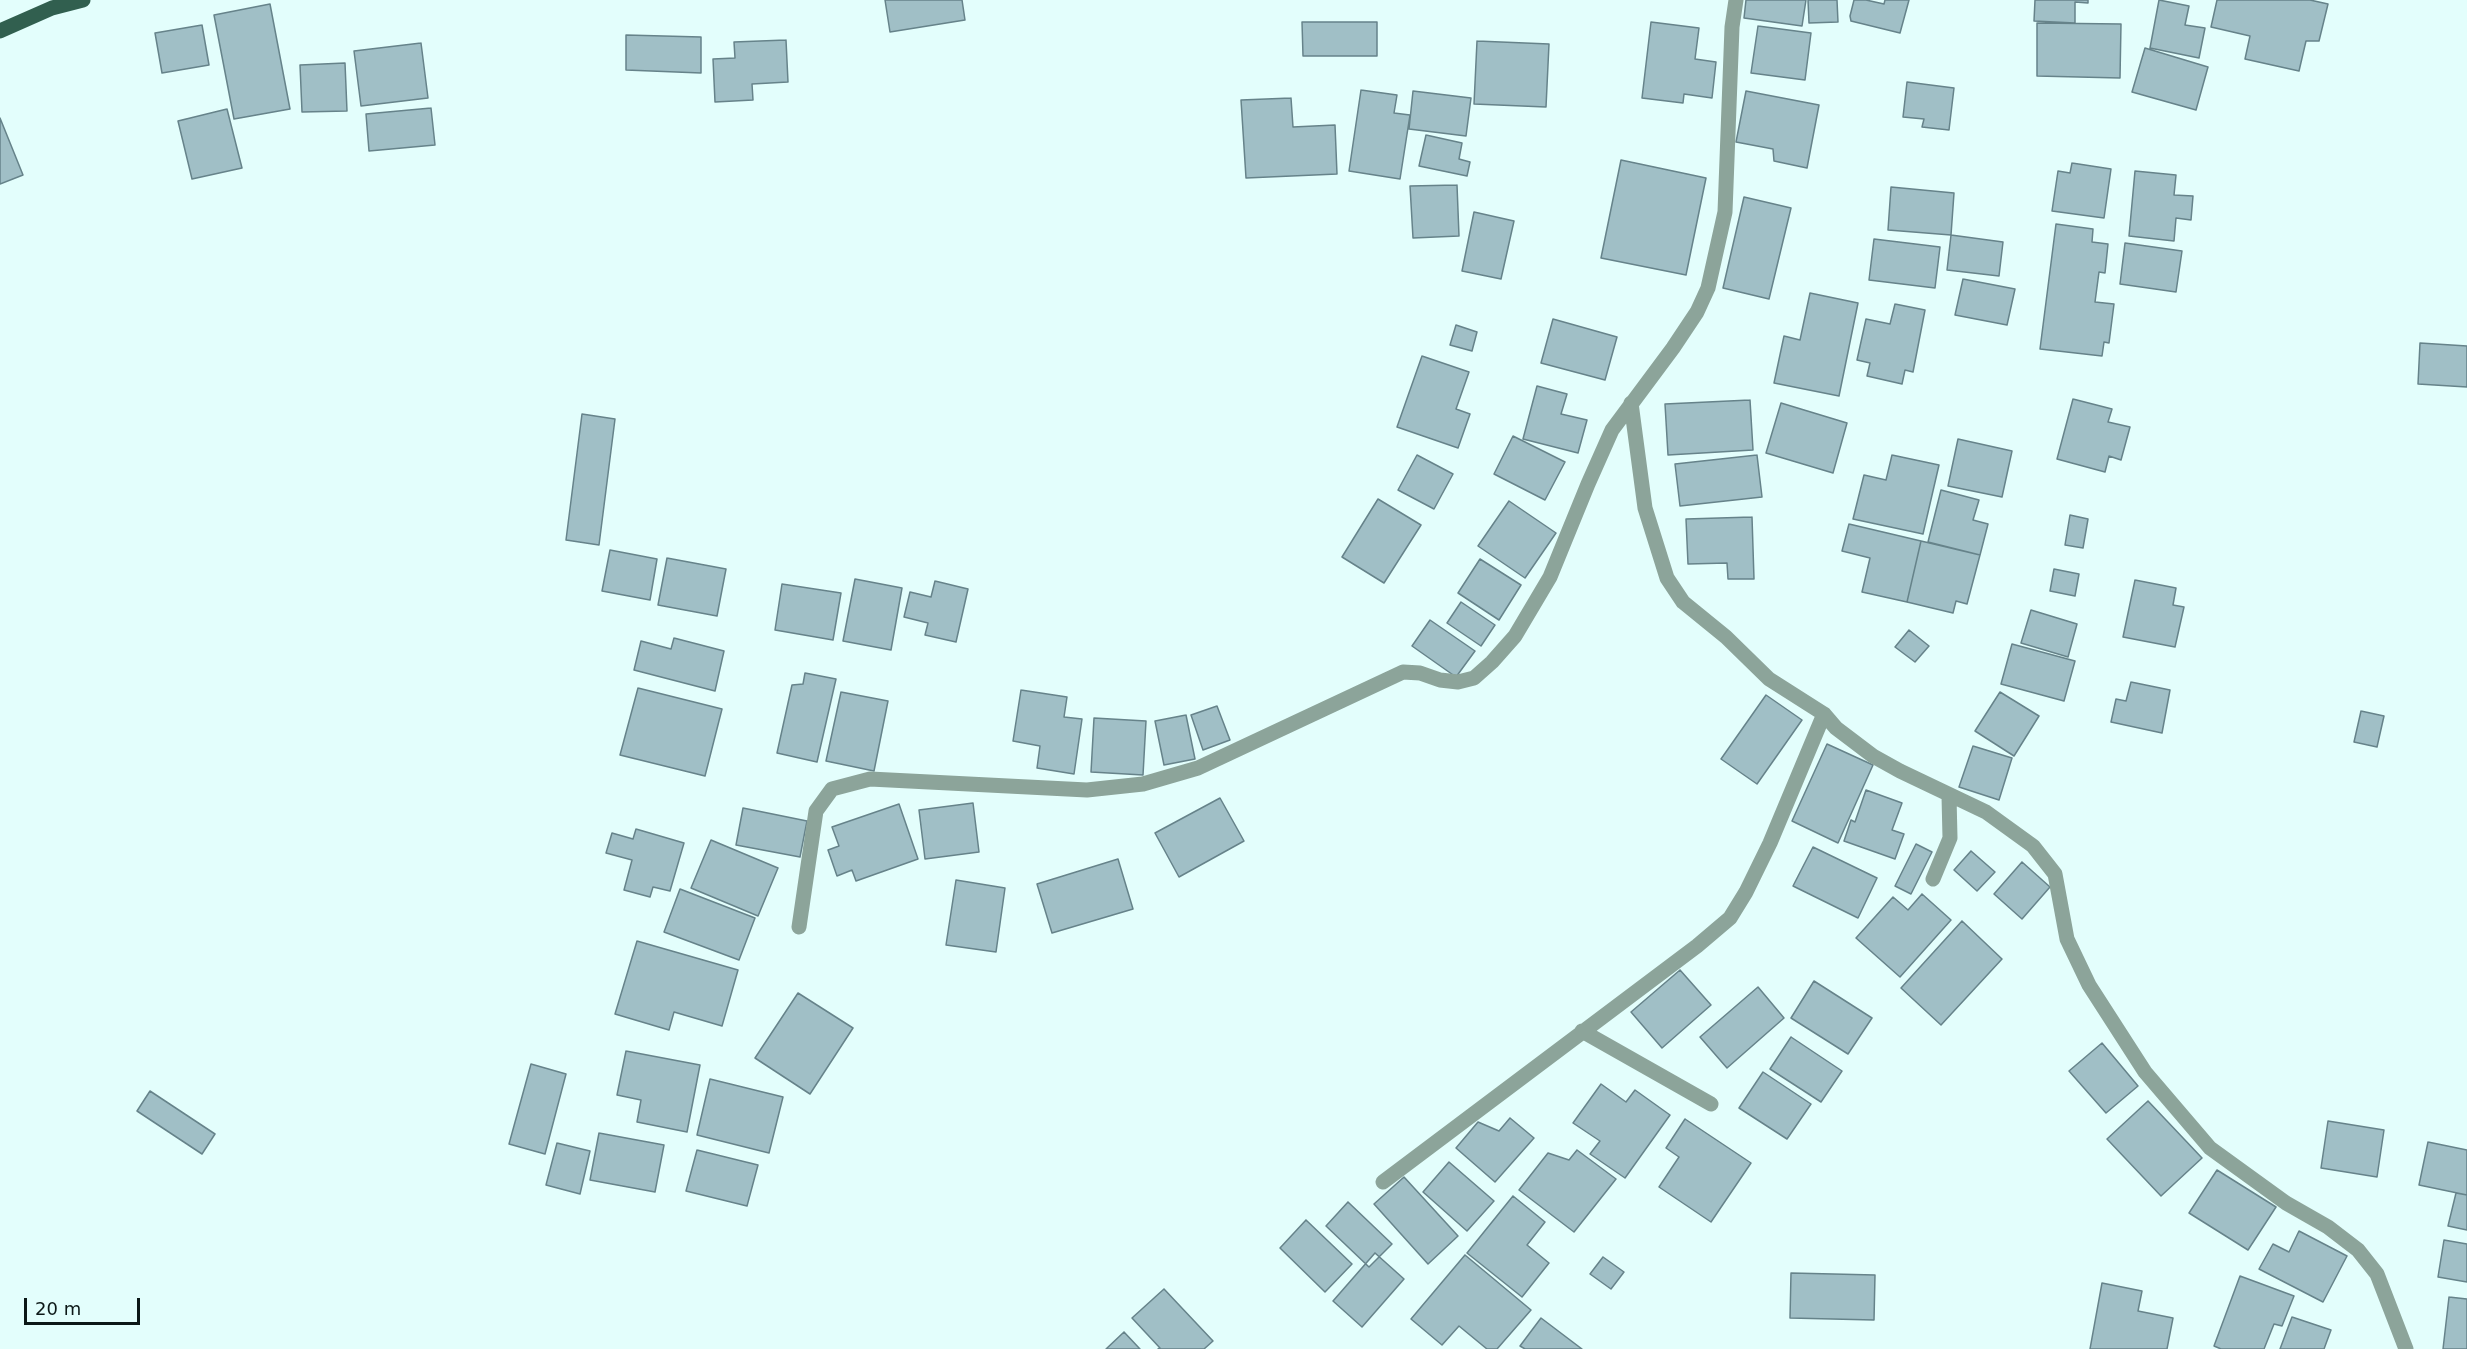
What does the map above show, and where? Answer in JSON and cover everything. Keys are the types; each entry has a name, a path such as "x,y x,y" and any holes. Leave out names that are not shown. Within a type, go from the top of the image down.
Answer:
{"main road":[{"path":"0,31 49,4 83,0"}],"street":[{"path":"799,927 816,811 832,789 870,779 1087,790 1143,784 1198,768 1403,672 1420,672 1440,680 1458,682 1474,678 1515,636 1550,577 1587,484 1612,430 1697,312 1708,288 1716,262 1725,212 1732,27 1736,0"},
{"path":"1631,404 1645,508 1657,550 1672,586 1683,602 1726,637 1769,679 1824,714 1836,728 1873,756 1986,812 2033,846 2055,874 2067,939 2090,985 2145,1072 2210,1148 2286,1203 2328,1227 2358,1250 2377,1274 2406,1349"},
{"path":"1383,1182 1697,946 1730,918 1746,892 1770,843 1824,714"},
{"path":"1933,879 1950,838 1950,796"},
{"path":"1582,1031 1711,1104"}],"building":[{"path":"885,0 962,0 965,20 890,32"},
{"path":"1746,0 1806,0 1802,26 1744,18"},
{"path":"1808,0 1837,0 1838,22 1809,23"},
{"path":"1854,0 1884,4 1885,0 1909,0 1900,33 1851,21"},
{"path":"2035,0 2088,0 2088,3 2075,2 2075,23 2034,21"},
{"path":"2159,0 2189,6 2185,25 2205,28 2199,58 2150,48"},
{"path":"2217,0 2310,0 2328,4 2319,41 2306,41 2299,71 2245,59 2250,36 2211,27"},
{"path":"270,4 290,109 234,119 214,15"},
{"path":"1302,22 1377,22 1377,56 1303,56"},
{"path":"1651,22 1699,28 1695,59 1716,62 1712,98 1684,94 1683,103 1642,98"},
{"path":"2037,23 2121,24 2120,78 2037,76"},
{"path":"202,25 209,65 162,73 155,33"},
{"path":"1758,26 1811,33 1805,80 1751,73"},
{"path":"626,35 701,37 701,73 626,70"},
{"path":"786,40 788,82 752,84 753,100 715,102 713,59 735,58 734,42"},
{"path":"1477,41 1549,44 1546,107 1474,104"},
{"path":"421,43 428,98 361,106 354,51"},
{"path":"2145,48 2208,67 2196,110 2132,92"},
{"path":"345,63 347,111 302,112 300,65"},
{"path":"1907,82 1954,88 1949,130 1922,127 1924,119 1903,117"},
{"path":"1361,90 1397,95 1394,113 1410,115 1400,179 1349,171"},
{"path":"1413,91 1471,98 1466,136 1409,129"},
{"path":"1746,91 1819,105 1807,168 1774,161 1773,149 1736,142"},
{"path":"1291,98 1293,127 1335,125 1337,174 1246,178 1241,100"},
{"path":"431,108 435,145 369,151 366,114"},
{"path":"227,109 242,168 192,179 178,121"},
{"path":"0,118 23,175 0,184"},
{"path":"1426,135 1462,143 1459,159 1470,162 1467,176 1419,166"},
{"path":"1621,160 1706,178 1686,275 1601,258"},
{"path":"2072,163 2111,169 2104,218 2052,211 2058,171 2070,173"},
{"path":"2135,171 2176,175 2174,195 2193,196 2191,220 2176,218 2174,241 2129,236"},
{"path":"1457,185 1459,236 1413,238 1410,186"},
{"path":"1891,187 1954,193 1951,235 1888,230"},
{"path":"1744,197 1791,208 1769,299 1723,288"},
{"path":"1474,212 1514,221 1501,279 1462,271"},
{"path":"2056,224 2093,229 2092,242 2108,244 2105,273 2099,272 2095,302 2114,304 2109,343 2104,342 2102,356 2040,349"},
{"path":"1951,235 2003,242 1999,276 1947,270"},
{"path":"1874,239 1940,247 1935,288 1869,280"},
{"path":"2125,243 2182,251 2176,292 2120,284"},
{"path":"1963,279 2015,289 2007,325 1955,315"},
{"path":"1810,293 1858,303 1839,396 1774,383 1784,336 1800,340"},
{"path":"1895,304 1925,310 1913,372 1905,370 1902,384 1867,376 1870,363 1857,360 1866,319 1890,324"},
{"path":"1553,319 1617,337 1605,380 1541,363"},
{"path":"1456,325 1477,332 1472,351 1450,345"},
{"path":"2420,343 2467,346 2467,387 2418,384"},
{"path":"1422,356 1469,372 1456,409 1470,414 1458,448 1397,427"},
{"path":"1537,386 1567,394 1561,414 1587,420 1578,453 1523,439"},
{"path":"2073,399 2112,409 2108,422 2130,427 2121,460 2109,456 2105,472 2057,459"},
{"path":"1750,400 1753,450 1668,455 1665,404"},
{"path":"1781,403 1847,423 1833,473 1766,453"},
{"path":"582,414 615,419 599,545 566,540"},
{"path":"1513,436 1565,462 1545,500 1494,474"},
{"path":"1958,439 2012,451 2002,497 1948,486"},
{"path":"1417,455 1453,474 1434,509 1398,490"},
{"path":"1757,455 1762,497 1680,506 1675,464"},
{"path":"1892,455 1939,465 1923,534 1853,519 1864,475 1886,480"},
{"path":"1941,490 1979,500 1973,520 1988,524 1980,555 1928,542"},
{"path":"1378,499 1421,525 1384,583 1342,557"},
{"path":"1509,501 1556,533 1525,578 1478,546"},
{"path":"2070,515 2088,519 2083,548 2065,545"},
{"path":"1752,517 1754,579 1728,579 1727,563 1688,564 1686,519"},
{"path":"1849,524 1921,541 1907,602 1862,592 1870,558 1842,551"},
{"path":"1921,541 1980,555 1967,604 1956,601 1953,613 1907,602"},
{"path":"610,550 657,559 650,600 602,591"},
{"path":"667,558 726,569 717,616 658,605"},
{"path":"1480,559 1521,585 1499,620 1458,593"},
{"path":"2054,569 2079,574 2075,596 2050,591"},
{"path":"855,579 902,588 891,650 843,641"},
{"path":"2135,580 2176,588 2173,605 2184,607 2175,647 2123,637"},
{"path":"935,581 968,589 956,642 925,635 928,623 904,617 910,592 931,597"},
{"path":"782,584 841,593 833,640 775,630"},
{"path":"1461,602 1495,625 1481,646 1447,623"},
{"path":"2031,610 2077,624 2068,657 2021,643"},
{"path":"1430,620 1475,651 1456,677 1412,646"},
{"path":"1909,630 1929,646 1915,662 1895,647"},
{"path":"674,638 724,651 715,691 634,670 641,641 671,649"},
{"path":"2012,644 2075,661 2064,701 2001,684"},
{"path":"805,673 836,679 817,762 777,753 792,685 803,684"},
{"path":"2131,682 2170,690 2162,733 2111,722 2116,699 2126,701"},
{"path":"638,688 722,709 705,776 620,755"},
{"path":"1021,690 1067,697 1064,717 1082,719 1074,774 1037,768 1040,746 1013,741"},
{"path":"841,692 888,701 874,771 826,761"},
{"path":"2000,692 2039,716 2014,756 1975,731"},
{"path":"1766,695 1802,720 1757,784 1721,759"},
{"path":"1217,706 1230,740 1203,750 1191,715"},
{"path":"2361,711 2384,716 2377,747 2354,742"},
{"path":"1186,715 1195,759 1164,765 1155,721"},
{"path":"1094,718 1146,721 1143,775 1091,772"},
{"path":"1827,744 1873,765 1838,843 1792,821"},
{"path":"1973,746 2012,758 1999,800 1959,787"},
{"path":"1866,790 1902,803 1892,830 1904,834 1895,859 1844,841 1851,820 1855,822"},
{"path":"1220,798 1244,841 1179,877 1155,833"},
{"path":"973,803 979,852 925,859 919,810"},
{"path":"899,804 918,859 856,881 852,870 837,876 828,850 839,846 832,827"},
{"path":"743,808 807,821 800,857 736,845"},
{"path":"636,829 684,843 670,891 653,887 650,897 624,890 632,860 606,853 612,833 633,839"},
{"path":"711,840 778,868 758,916 691,888"},
{"path":"1916,844 1932,852 1911,894 1895,886"},
{"path":"1813,847 1877,878 1858,918 1793,886"},
{"path":"1971,851 1995,872 1977,891 1954,870"},
{"path":"1118,859 1133,909 1052,933 1037,884"},
{"path":"2022,862 2050,887 2022,919 1994,894"},
{"path":"956,880 1005,888 996,952 946,945"},
{"path":"680,889 755,918 739,960 664,932"},
{"path":"1922,894 1951,920 1900,977 1856,938 1893,897 1908,910"},
{"path":"1962,921 2002,959 1941,1025 1901,988"},
{"path":"637,941 738,970 722,1026 674,1012 669,1030 615,1014"},
{"path":"1680,970 1711,1005 1662,1048 1631,1012"},
{"path":"1814,981 1872,1018 1848,1054 1791,1018"},
{"path":"1758,987 1784,1018 1727,1068 1700,1037"},
{"path":"798,993 853,1028 810,1094 755,1058"},
{"path":"1791,1037 1842,1071 1821,1102 1770,1069"},
{"path":"2102,1043 2138,1086 2106,1113 2069,1071"},
{"path":"626,1051 700,1065 687,1132 637,1122 641,1100 617,1095"},
{"path":"531,1064 566,1074 545,1154 509,1144"},
{"path":"1763,1072 1811,1104 1787,1139 1739,1108"},
{"path":"710,1079 783,1097 769,1153 697,1135"},
{"path":"1601,1084 1626,1102 1635,1090 1670,1115 1625,1178 1590,1154 1600,1141 1573,1123"},
{"path":"150,1091 215,1134 202,1154 137,1111"},
{"path":"2148,1101 2202,1158 2161,1196 2107,1139"},
{"path":"1510,1118 1534,1138 1495,1182 1456,1148 1478,1122 1499,1131"},
{"path":"1685,1119 1751,1163 1711,1222 1659,1187 1679,1157 1666,1148"},
{"path":"2328,1121 2384,1130 2377,1177 2321,1168"},
{"path":"599,1133 664,1145 655,1192 590,1180"},
{"path":"2428,1142 2467,1150 2467,1195 2419,1185"},
{"path":"557,1143 590,1151 580,1194 546,1185"},
{"path":"697,1150 758,1165 747,1206 686,1191"},
{"path":"1577,1150 1616,1179 1574,1232 1519,1190 1548,1153 1569,1160"},
{"path":"1449,1162 1494,1201 1467,1231 1423,1192"},
{"path":"2217,1170 2276,1207 2248,1250 2189,1213"},
{"path":"1404,1177 1458,1236 1428,1264 1374,1204"},
{"path":"2456,1193 2467,1195 2467,1230 2448,1226"},
{"path":"1513,1196 1545,1222 1527,1245 1549,1263 1522,1297 1467,1253"},
{"path":"1348,1202 1392,1244 1369,1267 1326,1226"},
{"path":"1306,1220 1352,1264 1325,1292 1280,1248"},
{"path":"2299,1231 2347,1256 2323,1302 2259,1269 2273,1244 2289,1252"},
{"path":"2444,1240 2467,1244 2467,1282 2438,1277"},
{"path":"1375,1253 1404,1279 1362,1327 1333,1301"},
{"path":"1465,1255 1531,1310 1497,1349 1487,1349 1459,1326 1442,1345 1411,1319"},
{"path":"1603,1257 1624,1272 1611,1289 1590,1274"},
{"path":"1791,1273 1875,1275 1874,1320 1790,1318"},
{"path":"2240,1276 2294,1296 2282,1326 2274,1324 2264,1349 2221,1349 2214,1346"},
{"path":"2102,1283 2142,1291 2138,1311 2173,1318 2167,1349 2090,1349"},
{"path":"1164,1289 1213,1341 1204,1349 1158,1349 1160,1348 1132,1318"},
{"path":"2449,1297 2467,1299 2467,1349 2443,1349"},
{"path":"2292,1317 2331,1330 2324,1349 2280,1349"},
{"path":"1541,1318 1582,1349 1525,1349 1520,1346"},
{"path":"1124,1332 1140,1349 1106,1349"}]}
